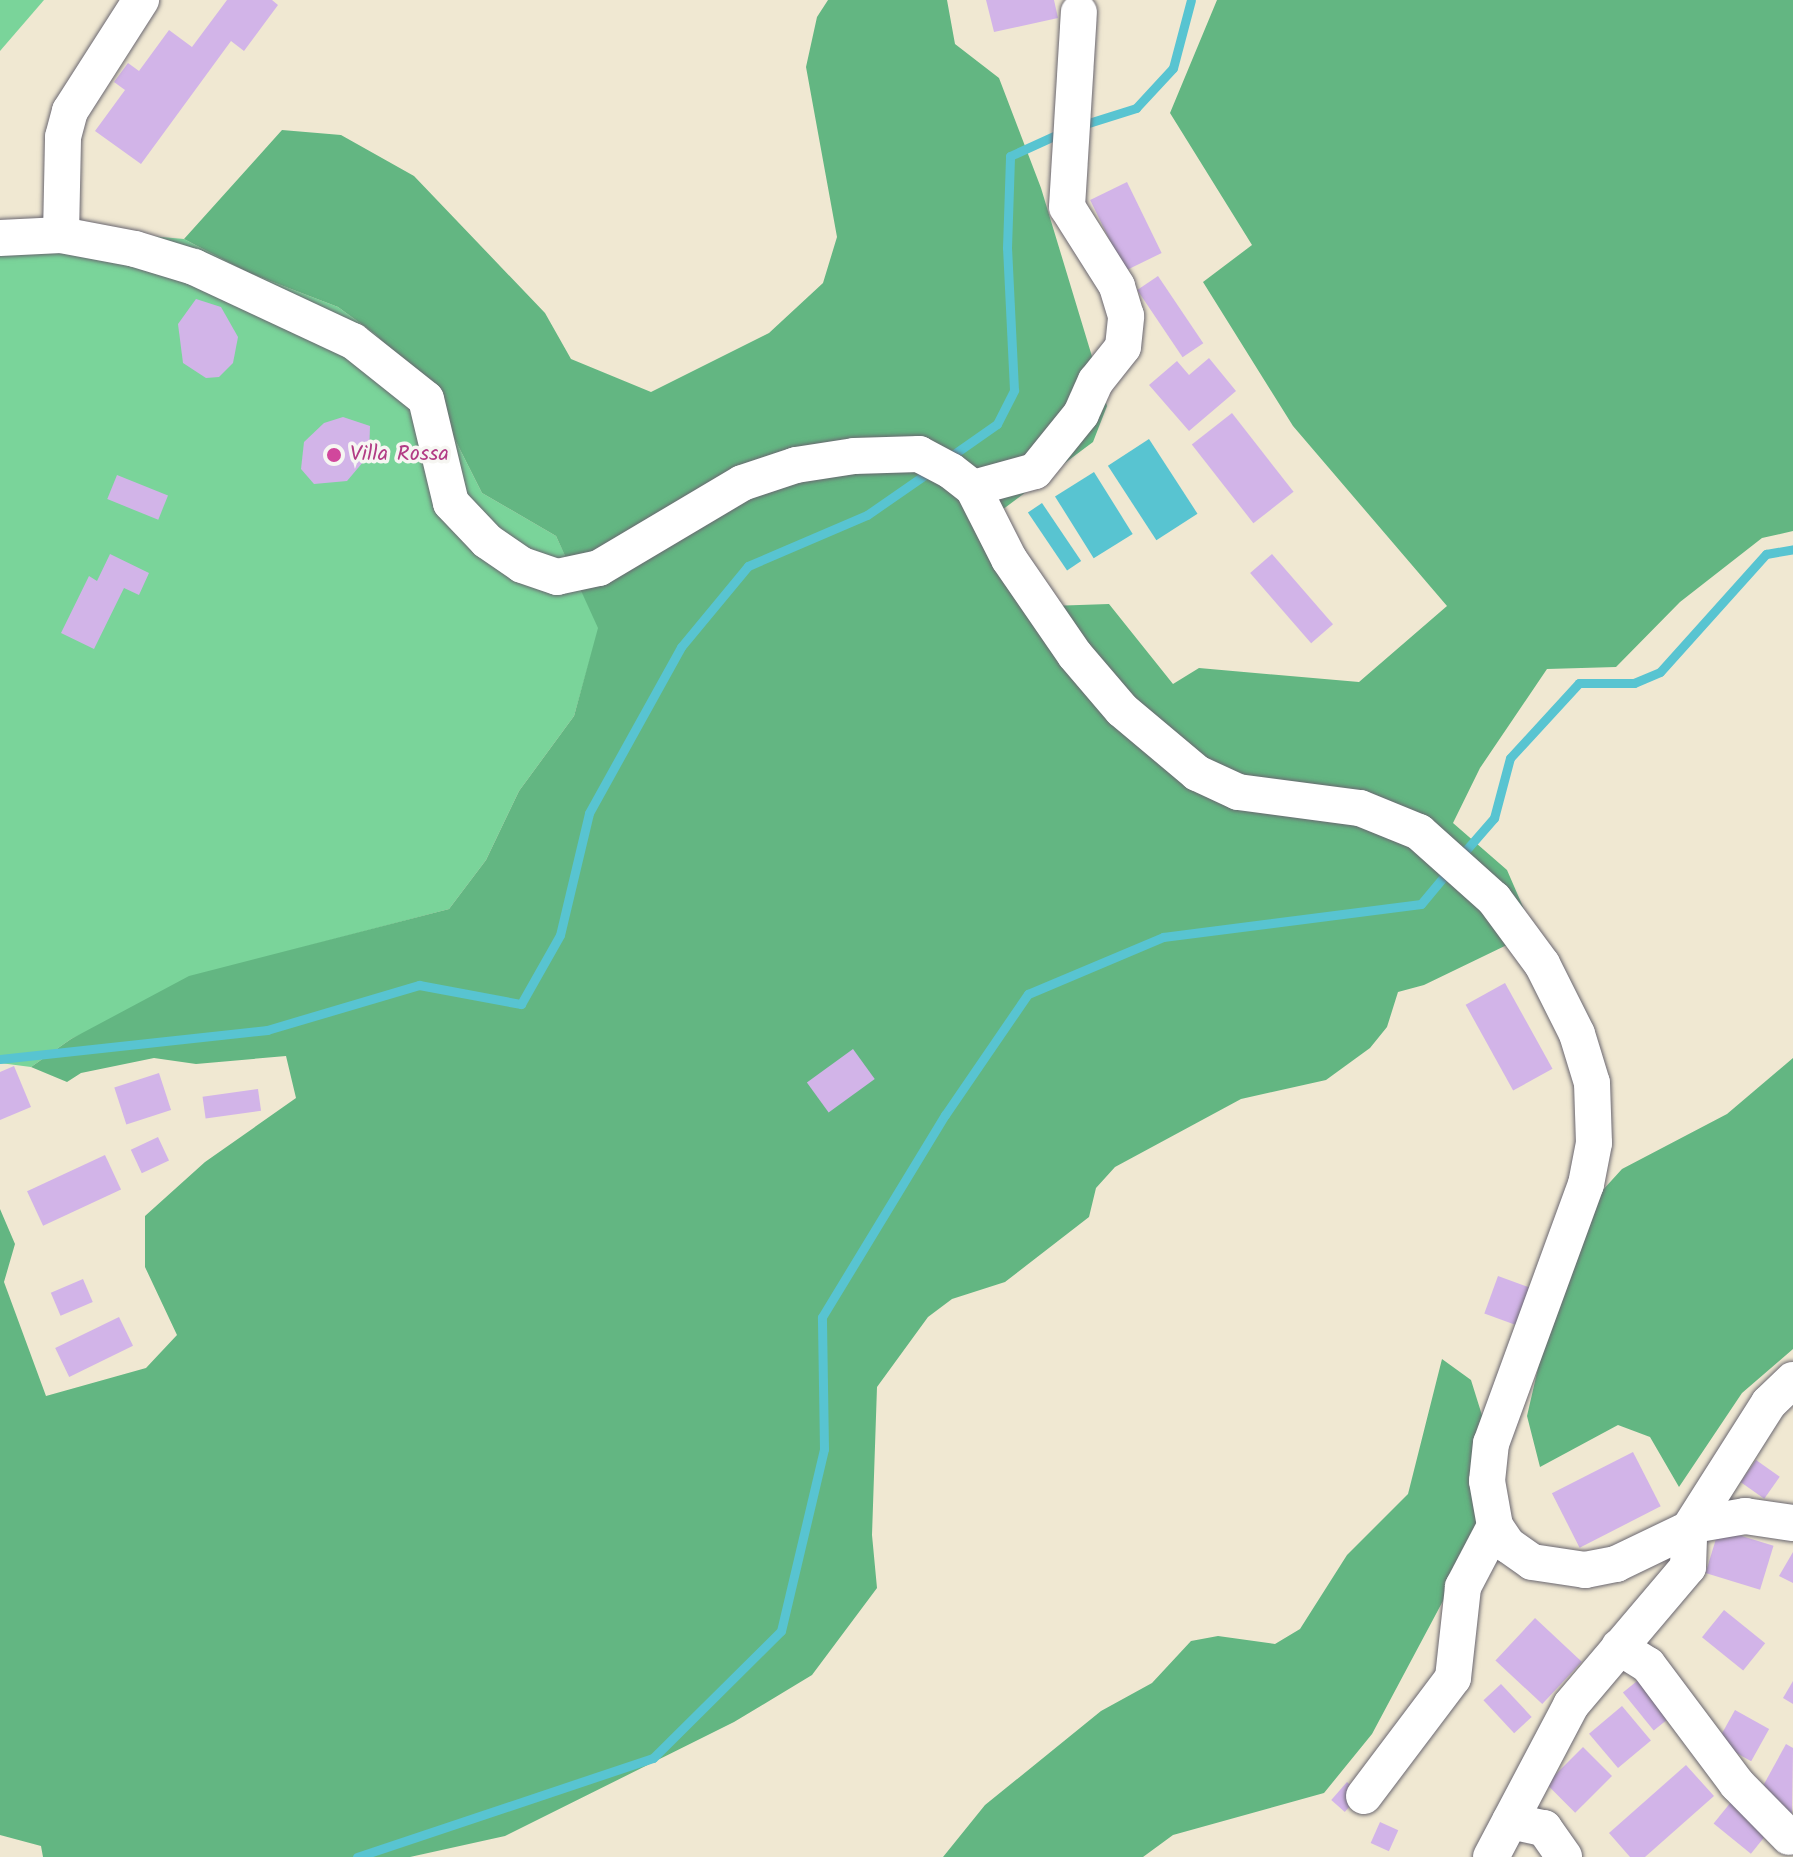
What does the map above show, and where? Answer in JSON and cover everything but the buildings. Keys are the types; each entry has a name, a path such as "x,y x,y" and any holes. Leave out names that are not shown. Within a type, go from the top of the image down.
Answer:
{"street":[{"path":"61,235 63,137 70,111 141,0"},
{"path":"962,480 1035,471 1081,414 1096,381 1123,347 1126,316 1117,286 1067,207 1079,12"},
{"path":"0,238 61,235 194,267 353,341 426,399 451,503 487,541 522,565 557,577 599,568 742,483 796,465 919,454 962,480 1009,559 1075,655 1122,710 1197,773 1238,792 1360,808 1419,832 1494,899 1542,964 1577,1034 1592,1083 1594,1143 1586,1184 1491,1443 1487,1481 1495,1526 1508,1545 1532,1562 1585,1570 1616,1564 1689,1529 1745,1516 1793,1523"},
{"path":"1491,1857 1571,1705 1688,1567 1689,1529 1756,1422 1793,1380"},
{"path":"1364,1796 1453,1678 1463,1587 1495,1526"},
{"path":"1619,1647 1648,1665 1783,1842"},
{"path":"1510,1821 1544,1828 1564,1857"}],"green space":[{"path":"0,0 44,0 0,51"},
{"path":"828,0 947,0 955,44 999,78 1041,188 1107,406 1093,442 1002,510 1050,606 1109,604 1173,684 1199,668 1359,682 1447,606 1293,426 1203,282 1252,245 1170,113 1217,0 1793,0 1793,531 1762,538 1680,602 1616,667 1547,669 1480,768 1453,823 1507,870 1534,932 1424,985 1398,992 1387,1027 1370,1048 1326,1080 1241,1099 1115,1167 1096,1188 1089,1217 1005,1282 952,1299 928,1317 877,1387 872,1535 877,1588 812,1675 734,1722 505,1836 410,1857 43,1857 41,1846 0,1835 0,1209 15,1244 4,1282 46,1396 146,1368 177,1335 145,1267 145,1216 205,1162 296,1098 286,1056 196,1064 154,1058 81,1073 67,1082 31,1067 71,1039 189,976 449,909 486,860 519,791 574,716 598,628 556,536 482,493 430,390 375,334 338,307 247,272 184,239 282,130 341,135 414,176 545,313 571,359 651,392 769,333 823,283 837,237 806,67 817,17"},
{"path":"0,223 184,239 247,272 338,307 375,334 430,390 482,493 556,536 599,628 574,716 519,791 486,860 449,909 270,956 120,1016 71,1039 31,1067 0,1063"},
{"path":"1793,1058 1793,1349 1742,1393 1679,1487 1650,1437 1618,1425 1540,1467 1527,1416 1571,1225 1622,1169 1727,1114"},
{"path":"1442,1359 1471,1380 1490,1441 1492,1509 1372,1734 1324,1793 1173,1835 1143,1857 943,1857 985,1805 1101,1711 1152,1683 1191,1641 1218,1636 1275,1644 1300,1629 1347,1555 1408,1494"}],"water":[{"path":"1149,439 1197,514 1156,540 1108,466"},
{"path":"1094,472 1133,534 1094,558 1055,496"},
{"path":"1042,503 1081,561 1067,571 1028,513"}],"waterway":[{"path":"1079,126 1136,108 1173,68 1191,0"},
{"path":"947,459 997,424 1014,390 1007,248 1010,156 1065,131"},
{"path":"0,1059 267,1030 419,985 521,1004 560,935 589,813 681,647 748,566 867,515 932,470"},
{"path":"1460,857 1494,818 1510,758 1579,683 1634,683 1660,672 1766,554 1793,549"},
{"path":"357,1857 653,1758 781,1631 824,1449 822,1317 945,1115 1028,994 1163,937 1421,904 1451,868"}],"place":[{"name":"Villa Rossa","path":"334,455"}]}
